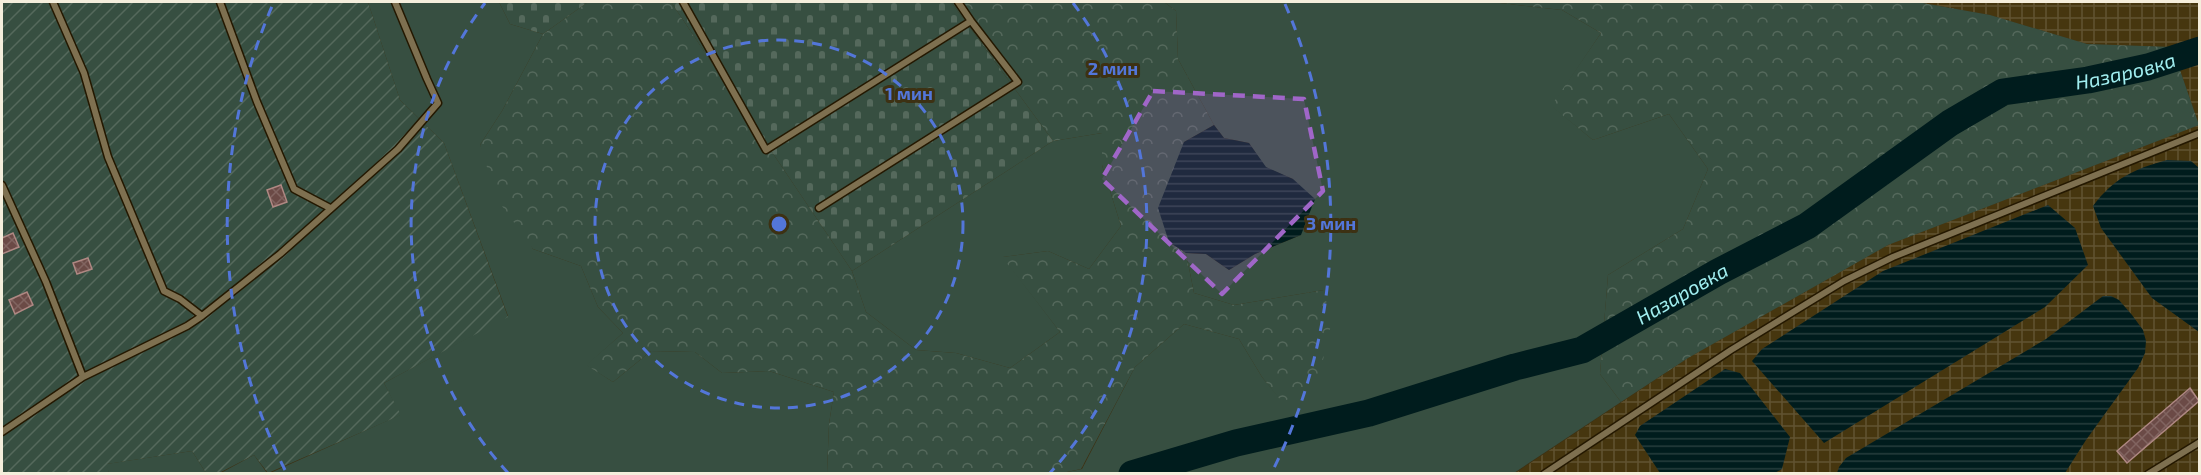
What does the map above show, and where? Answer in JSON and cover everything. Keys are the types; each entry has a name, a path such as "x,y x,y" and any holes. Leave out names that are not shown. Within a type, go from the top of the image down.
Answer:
{"lane":[{"path":"53,2 84,73 108,158 164,291 180,299 202,316"},
{"path":"220,2 257,102 294,189 330,208"},
{"path":"2,432 83,377 202,316 280,254 398,149 438,103 396,2"},
{"path":"683,2 766,150 971,21"},
{"path":"819,208 1018,82 958,2"},
{"path":"1544,474 1731,350 1844,281 1893,257 2199,133"},
{"path":"2,185 46,282 83,377"},
{"path":"2148,474 2199,442"}],"highlighted area":[{"path":"1153,91 1304,99 1323,191 1222,294 1102,179"}],"shaded area":[{"path":"1917,2 2199,2 2199,125 2172,47 2087,44 1990,15"},
{"path":"2199,125 2199,473 1514,474 1688,358 1888,245"}],"green space":[{"path":"2,2 368,2 400,100 444,143 508,317 384,383 401,415 268,473 254,455 219,473 206,473 192,451 107,464 109,473 2,473"},
{"path":"368,2 499,2 510,24 543,34 502,111 480,145 533,249 581,266 598,307 623,333 587,365 613,382 651,351 695,352 722,373 769,371 834,392 829,424 827,473 268,474 400,415 384,383 508,316 444,143 400,100"},
{"path":"499,2 588,2 543,34 510,24"},
{"path":"588,2 671,2 852,271 866,312 916,350 956,353 1010,368 1060,332 1002,257 1048,251 1089,269 1121,226 1102,165 1102,133 1053,141 951,2 1164,2 1176,11 1178,59 1214,125 1184,142 1169,242 1186,253 1194,293 1234,305 1324,290 1331,325 1317,386 1282,402 1262,377 1239,339 1184,324 1135,367 1081,469 1057,474 827,473 829,424 834,392 769,371 722,373 695,352 651,351 613,382 586,365 623,333 598,307 581,266 533,249 497,199 480,145 502,111 543,34"},
{"path":"671,2 951,2 1053,141 852,271"},
{"path":"1164,2 1491,2 1562,10 1601,33 1552,106 1593,140 1669,114 1708,169 1683,229 1608,275 1600,374 1621,402 1514,473 1057,474 1082,469 1135,367 1184,324 1239,339 1262,377 1282,401 1324,290 1234,305 1194,293 1186,253 1206,254 1229,270 1255,254 1301,235 1293,179 1265,167 1249,143 1224,138 1214,125 1178,59 1176,11"},
{"path":"1491,2 1917,2 1990,15 2087,44 2172,47 2199,125 1888,245 1688,358 1621,402 1600,374 1608,275 1683,229 1708,169 1669,114 1593,140 1551,106 1601,33 1562,10"},
{"path":"1102,133 1102,165 1121,226 1089,269 1048,251 1003,257 1060,332 1010,368 956,353 916,350 866,312 852,271 1053,141"},
{"path":"192,451 206,473 109,473 106,464"},
{"path":"254,455 267,473 219,474"}],"water":[{"path":"1214,125 1224,138 1249,143 1266,167 1293,179 1315,199 1301,235 1255,254 1229,270 1206,254 1186,253 1169,242 1158,208 1184,142"},
{"path":"2167,160 2191,161 2199,168 2199,332 2152,298 2101,228 2093,206 2109,188 2125,176"},
{"path":"2048,205 2075,228 2088,265 2045,307 1824,443 1752,361 1762,349 1883,271"},
{"path":"2103,296 2111,296 2119,300 2132,315 2143,330 2146,341 2145,353 2138,368 2065,473 1837,473 1846,458 2046,339"},
{"path":"1725,369 1740,373 1790,437 1782,469 1773,474 1660,473 1635,435 1640,426"}],"building":[{"path":"281,185 287,202 273,207 267,190"},
{"path":"13,233 19,247 2,254 2,238"},
{"path":"88,258 92,269 77,274 73,263"},
{"path":"27,292 33,305 15,314 9,300"},
{"path":"2190,388 2199,401 2127,463 2117,451"}],"waterway":[{"name":"Назаровка","path":"1132,474 1236,443 1369,413 1515,367 1582,350 1718,272 1807,226 1950,123 2003,92 2088,80 2148,67 2200,50"}]}
